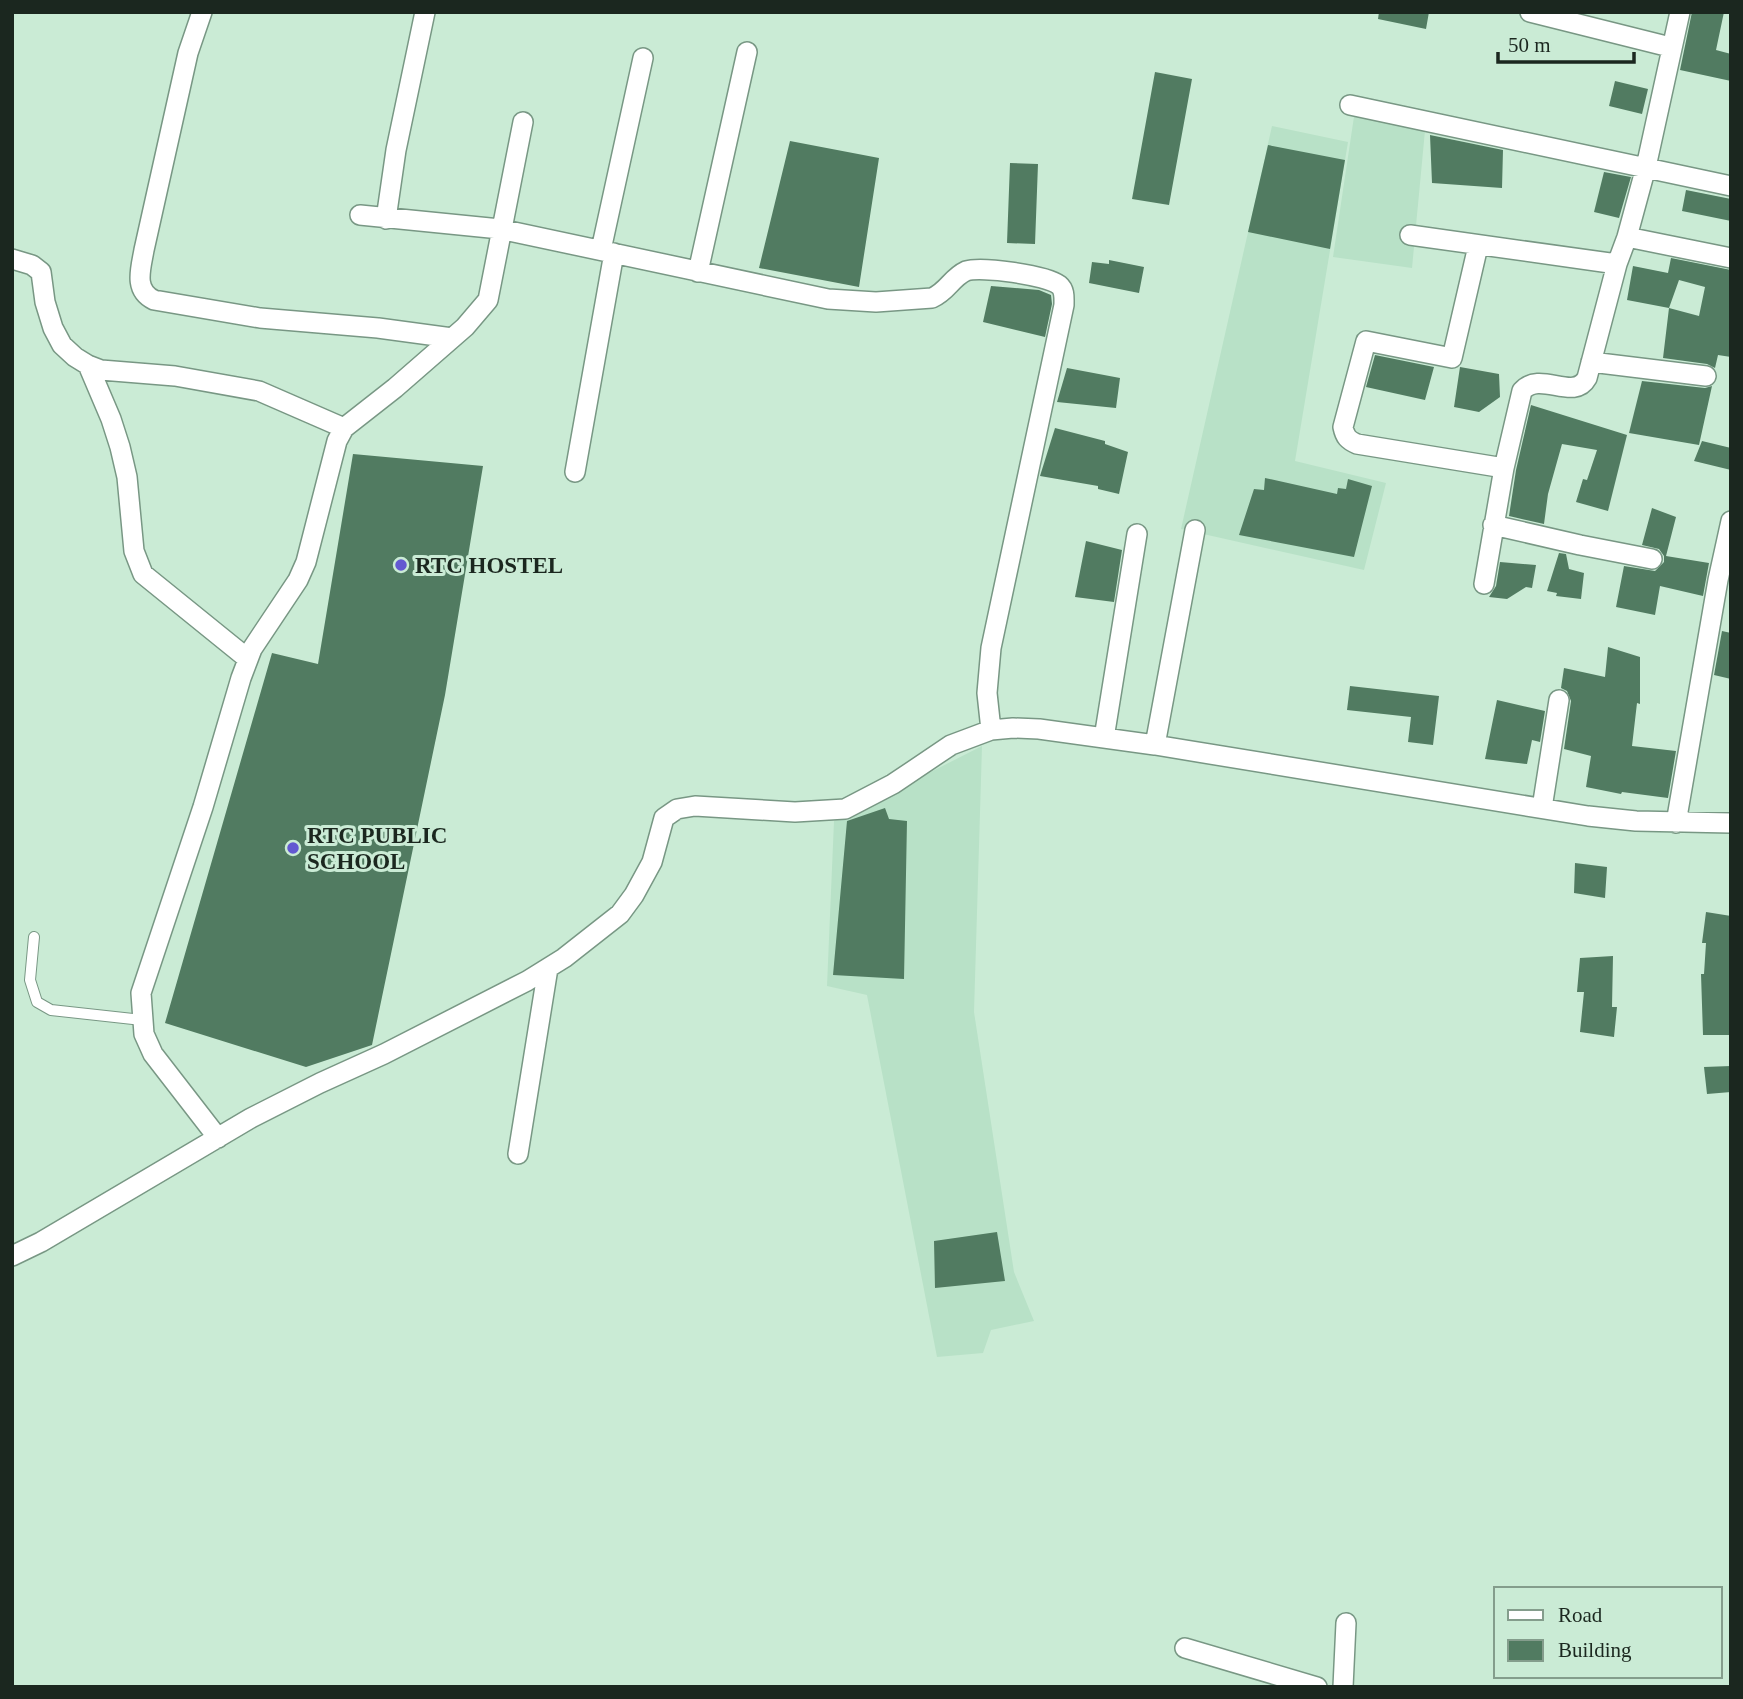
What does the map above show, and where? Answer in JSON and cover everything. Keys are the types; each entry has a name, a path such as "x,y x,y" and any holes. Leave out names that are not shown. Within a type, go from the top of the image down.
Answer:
{"street":[{"path":"202,12 188,53 144,250 139,281 144,293 154,300 260,318 379,328 452,338"},
{"path":"386,219 396,150 425,12"},
{"path":"1530,12 1670,47"},
{"path":"1484,584 1504,468 1522,391 1528,384 1536,382 1577,388 1587,378 1646,167 1670,47 1680,12"},
{"path":"698,272 747,52"},
{"path":"575,472 607,252 643,58"},
{"path":"1350,105 1731,186"},
{"path":"218,1138 153,1054 144,1034 141,993 203,807 248,659 298,580 313,538 330,462 344,428 396,388 477,315 488,300 523,122"},
{"path":"360,215 500,229 848,302 932,298 943,293 956,276 981,268 1048,280 1059,285 1064,292 1064,305 991,648 987,693 991,730"},
{"path":"1410,235 1617,264"},
{"path":"1627,237 1731,258"},
{"path":"1478,246 1452,358 1366,341 1343,427 1349,441 1504,468"},
{"path":"12,259 32,265 41,272 45,302 53,328 62,345 88,365 102,370 175,376 259,391 344,428"},
{"path":"1591,362 1706,376"},
{"path":"88,365 111,419 125,467 134,551 142,574 248,659"},
{"path":"1676,822 1718,580 1731,521"},
{"path":"1493,525 1652,559"},
{"path":"1155,744 1195,530"},
{"path":"1104,738 1137,534"},
{"path":"1542,808 1559,700"},
{"path":"12,1256 41,1242 218,1138 564,958 620,914 652,862 664,818 677,809 695,806 795,812 845,809 893,784 951,745 991,730 1039,729 1155,744 1588,816 1731,823"},
{"path":"518,1154 548,968"},
{"path":"1343,1687 1346,1623"},
{"path":"1185,1648 1317,1687"}],"lane":[{"path":"34,937 30,979 37,1002 51,1010 142,1020"}],"shaded area":[{"path":"1355,110 1426,120 1412,268 1333,257"},
{"path":"1272,126 1348,142 1295,461 1386,483 1364,570 1181,529"},
{"path":"982,746 974,1012 1014,1272 1034,1321 991,1330 983,1353 937,1357 867,995 827,986 834,821"}],"building":[{"path":"1379,12 1429,12 1426,29 1378,19"},
{"path":"1692,12 1724,12 1716,50 1731,54 1731,81 1680,70"},
{"path":"1155,72 1192,79 1169,205 1132,199"},
{"path":"1615,81 1648,89 1642,114 1609,106"},
{"path":"1430,135 1503,150 1502,188 1432,183"},
{"path":"790,141 879,158 859,287 759,268"},
{"path":"1268,145 1345,160 1330,249 1248,232"},
{"path":"1010,163 1038,164 1035,244 1007,243"},
{"path":"1604,172 1631,177 1619,218 1594,212"},
{"path":"1686,190 1731,199 1731,221 1682,211"},
{"path":"1671,258 1731,270 1731,357 1718,355 1715,368 1707,364 1663,358 1669,308 1627,300 1633,266 1668,273","holes":["1679,280 1705,287 1699,316 1669,308"]},
{"path":"1109,260 1144,267 1139,293 1089,283 1092,262 1109,264"},
{"path":"991,286 1039,290 1051,295 1052,304 1045,337 983,322"},
{"path":"1375,355 1434,367 1425,400 1366,387"},
{"path":"1460,367 1499,374 1500,397 1479,412 1454,407"},
{"path":"1067,368 1120,378 1116,408 1057,402"},
{"path":"1642,381 1705,388 1712,386 1699,445 1629,433"},
{"path":"1531,405 1627,435 1608,511 1576,502 1583,479 1587,480 1597,450 1562,444 1548,494 1544,524 1509,516"},
{"path":"1055,428 1105,441 1105,444 1128,452 1119,494 1098,489 1098,486 1040,476"},
{"path":"1702,441 1731,448 1731,470 1694,461"},
{"path":"353,454 483,466 445,695 372,1045 306,1067 165,1023 272,653 318,664"},
{"path":"1265,478 1337,494 1338,488 1346,489 1348,479 1372,486 1354,557 1239,535 1254,489 1264,490"},
{"path":"1652,508 1676,517 1666,556 1709,563 1703,596 1660,586 1655,615 1616,607 1624,566 1655,571 1664,562 1664,556 1659,549 1642,545"},
{"path":"1086,541 1122,550 1114,602 1075,597"},
{"path":"1559,553 1566,554 1569,569 1584,573 1581,599 1556,596 1557,593 1547,591"},
{"path":"1500,562 1536,565 1532,588 1526,587 1507,599 1489,597 1496,586"},
{"path":"1722,631 1731,633 1731,679 1714,675"},
{"path":"1608,647 1640,657 1640,704 1637,703 1632,746 1676,751 1668,798 1621,794 1586,787 1591,756 1564,749 1571,701 1567,691 1561,688 1564,668 1605,677"},
{"path":"1350,686 1439,696 1433,745 1408,742 1411,717 1347,710"},
{"path":"1497,700 1545,711 1540,742 1532,740 1527,764 1485,759"},
{"path":"885,808 889,819 907,821 904,979 833,975 847,821"},
{"path":"1575,863 1607,867 1605,898 1574,893"},
{"path":"1706,912 1731,916 1731,1035 1703,1035 1701,974 1704,974 1706,943 1702,943"},
{"path":"1613,956 1612,1007 1617,1007 1614,1037 1580,1032 1584,992 1577,992 1580,958"},
{"path":"1731,1066 1731,1092 1707,1094 1704,1067"},
{"path":"997,1232 1005,1281 935,1288 934,1241"}],"place":[{"name":"RTC HOSTEL","path":"401,565"},
{"name":"RTC PUBLIC SCHOOL","path":"293,848"}]}
